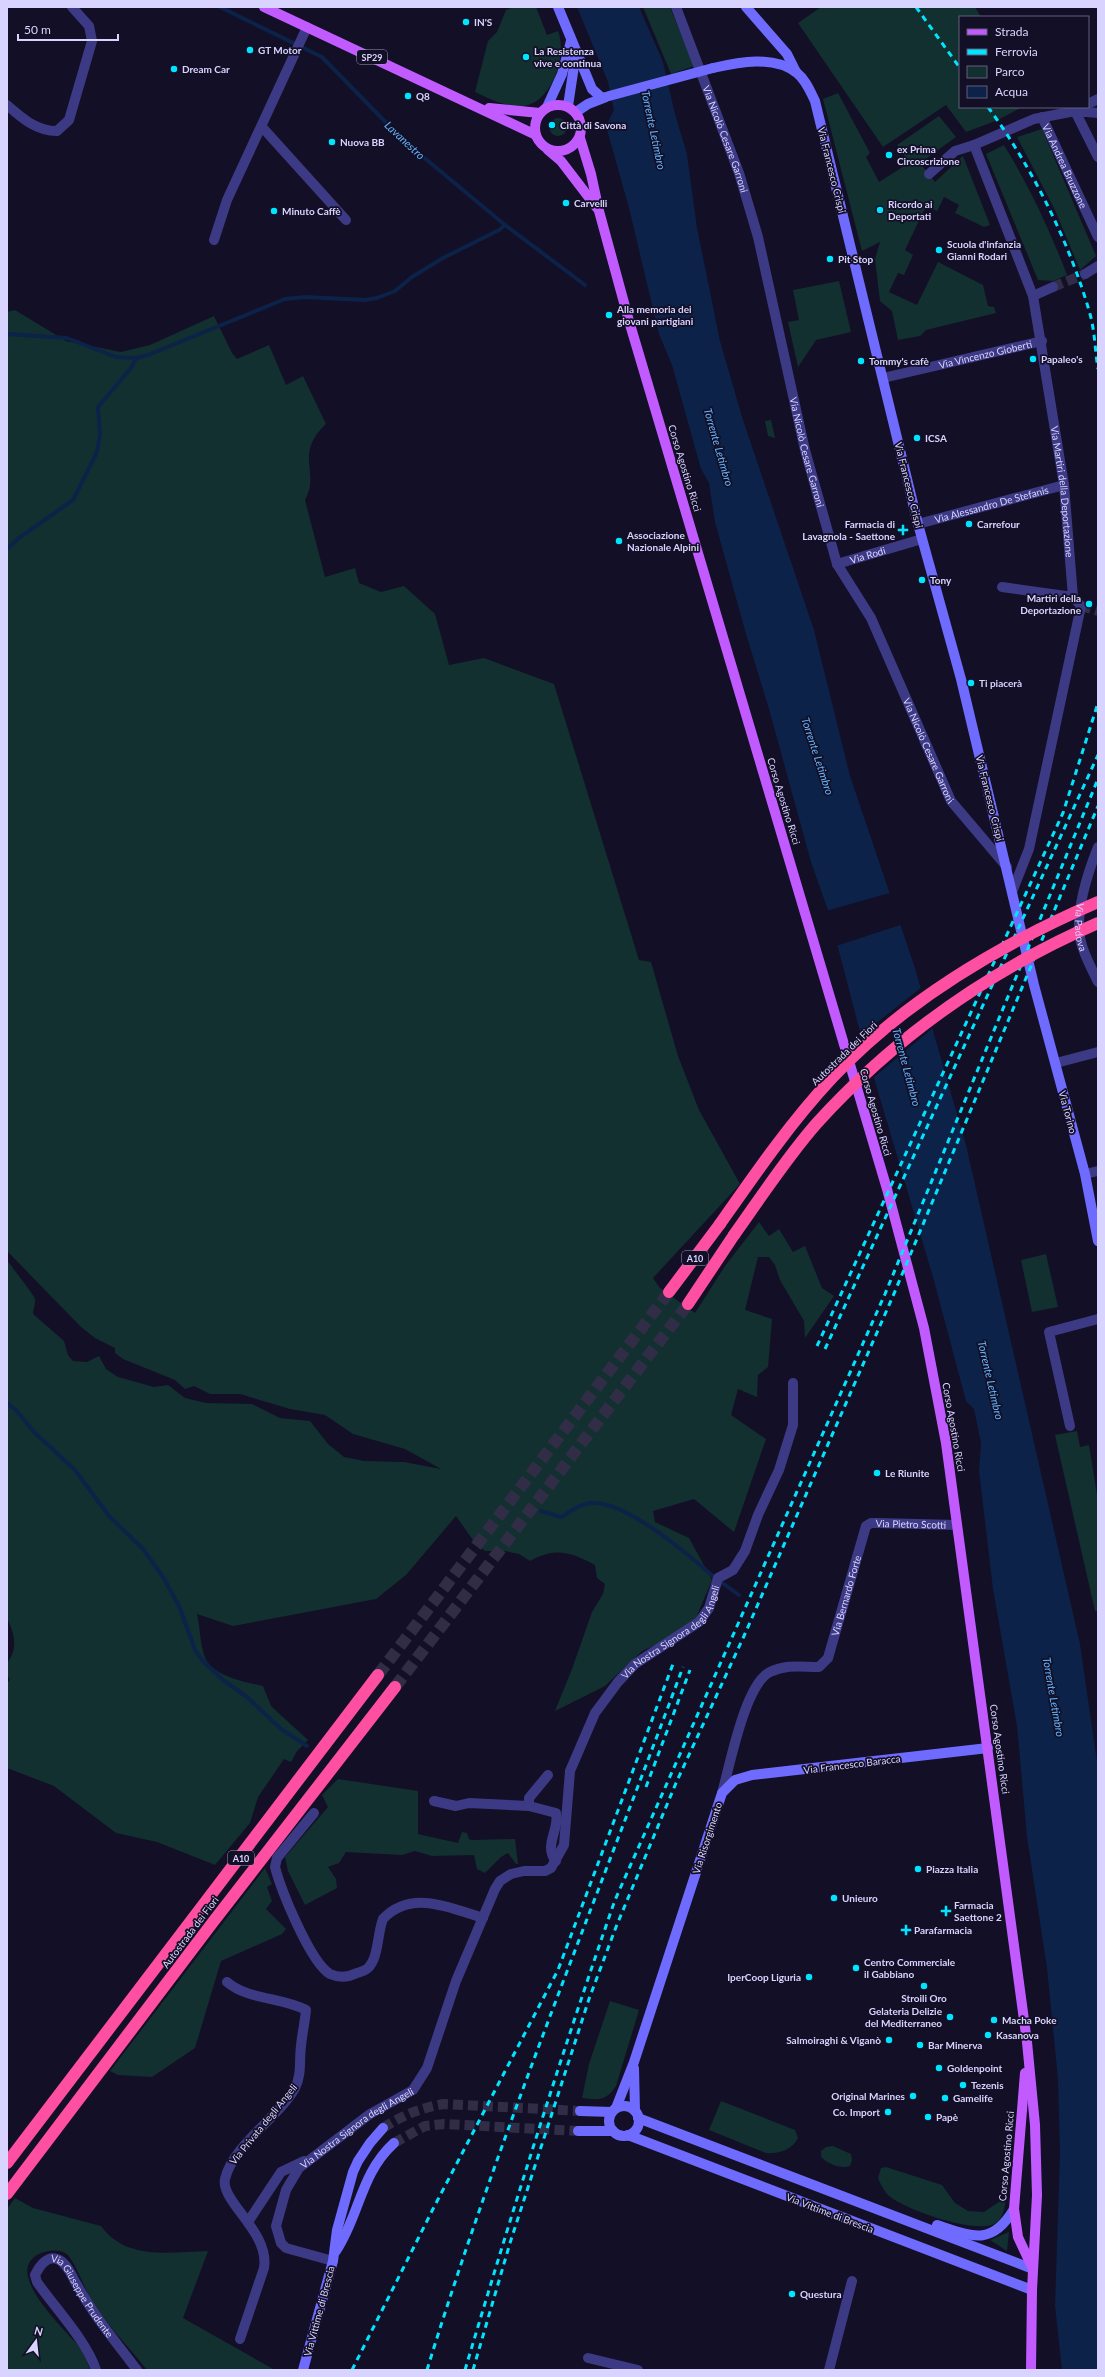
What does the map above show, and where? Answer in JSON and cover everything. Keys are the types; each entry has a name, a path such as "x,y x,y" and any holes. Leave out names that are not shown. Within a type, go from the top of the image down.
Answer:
{"highway":[{"name":"Autostrada dei Fiori","path":"670,1292 798,1117 833,1077 870,1041 910,1009 1006,947 1057,920 1098,902"},
{"name":"A10","path":"688,1304 734,1235 817,1124 880,1061 919,1027 961,996 1008,967 1058,941 1098,923"},
{"name":"Autostrada dei Fiori","path":"7,2163 378,1675"},
{"name":"Autostrada dei Fiori","path":"7,2194 116,2049 395,1687"}],"main road":[{"name":"SP29","path":"264,7 306,31 481,108 536,135"},
{"path":"561,104 572,109 582,124 580,138 568,149 553,151 545,148 536,135 536,120 543,110 561,104"},
{"name":"SP29","path":"481,108 543,110"},
{"name":"Corso Agostino Ricci","path":"580,138 591,174 599,212 629,321 887,1189 924,1328 946,1443 1027,2042 1035,2125 1037,2196 1032,2290 1031,2370"},
{"name":"Corso Agostino Ricci","path":"545,148 561,161 599,212"},
{"name":"Corso Agostino Ricci","path":"1027,2042 1014,2209 1018,2237 1033,2268"}],"street":[{"path":"7,105 25,120 45,131 57,132 69,120 92,41 89,26 72,7"},
{"path":"558,7 592,89 605,97"},
{"name":"Via Nicolò Cesare Garroni","path":"676,7 739,173 770,286 805,450 837,564 870,618 951,801 1007,867"},
{"path":"746,7 787,54 796,72"},
{"path":"214,240 227,200 306,31"},
{"path":"571,41 574,66 572,109"},
{"path":"543,110 557,88 571,41"},
{"name":"Via Francesco Crispi","path":"572,109 605,97 713,68 750,61 779,65 796,72 808,85 815,101 922,540 961,680 1034,984"},
{"path":"1089,103 1098,98"},
{"path":"1079,109 1098,157"},
{"name":"Via Andrea Bruzzone","path":"974,146 1042,117 1079,109 1098,113"},
{"name":"Via Andrea Bruzzone","path":"1042,117 1098,237"},
{"path":"262,126 346,220"},
{"path":"929,174 955,151 974,146"},
{"name":"Via Martiri della Deportazione","path":"974,146 1033,296 1042,341 1064,485 1073,597"},
{"path":"1085,274 1098,266"},
{"path":"1033,296 1053,287"},
{"name":"Via Vincenzo Gioberti","path":"883,378 1042,341"},
{"name":"Via Alessandro De Stefanis","path":"918,524 1064,485"},
{"name":"Via Rodi","path":"837,564 922,540"},
{"path":"1002,587 1073,597 1082,606 1029,849 1012,892"},
{"name":"Via Padova","path":"1098,847 1087,878 1079,931 1086,958 1098,982"},
{"name":"Via Torino","path":"1034,984 1084,1174 1098,1241"},
{"path":"1056,1063 1098,1052"},
{"path":"1084,1174 1098,1171"},
{"path":"1070,1426 1049,1332 1098,1319"},
{"name":"Via Nostra Signora degli Angeli","path":"334,2257 286,2248 278,2237 276,2226 286,2190 299,2168 370,2114 413,2090 427,2068 456,1981 500,1881 511,1874 524,1871 545,1871 551,1868 564,1845 570,1771 595,1713 618,1682 635,1664 699,1622 709,1608 718,1578 732,1570 745,1551 758,1515 772,1489 789,1445 793,1425 793,1383"},
{"name":"Via Pietro Scotti","path":"866,1526 871,1523 957,1525"},
{"name":"Via Bernardo Forte","path":"823,1665 832,1644 866,1526"},
{"name":"Via Risorgimento","path":"614,2110 634,2062 722,1793 750,1695 760,1680 770,1672 784,1667 819,1667 823,1665"},
{"name":"Via Francesco Baracca","path":"722,1793 735,1780 752,1775 988,1748"},
{"path":"529,1806 529,1798 548,1775"},
{"path":"434,1801 456,1806 469,1803 529,1806 556,1813 557,1818 551,1843 552,1856 556,1861"},
{"path":"314,1813 277,1858 274,1867 295,1920 314,1955 331,1974 340,1977 351,1976 367,1969 373,1962 384,1919 404,1905 421,1902 434,1903 483,1918"},
{"name":"Via Privata degli Angeli","path":"227,1982 234,1988 280,2000 306,2010 301,2047 300,2077 294,2089 229,2167 224,2181 227,2191 259,2238 266,2257 264,2268 240,2340"},
{"name":"Via Risorgimento","path":"634,2062 636,2114"},
{"path":"578,2130 613,2131 620,2135 628,2135 637,2127 636,2114 626,2106 614,2110 580,2111"},
{"path":"613,2131 609,2124 614,2110"},
{"name":"Via Vittime di Brescia","path":"636,2114 1033,2268"},
{"name":"Via Vittime di Brescia","path":"303,2370 334,2257 336,2230 353,2172 362,2155 383,2128"},
{"name":"Via Vittime di Brescia","path":"628,2135 1032,2290"},
{"name":"Via Vittime di Brescia","path":"334,2257 348,2233 366,2179 376,2161 394,2143"},
{"path":"248,2222 281,2172 312,2158"},
{"name":"Via Vittime di Brescia","path":"912,2222 927,2221 971,2235 985,2235 997,2231 1014,2209"},
{"name":"Via Giuseppe Prudente","path":"96,2370 93,2362 75,2332 37,2282 35,2275 40,2265 49,2259 56,2258 63,2261 85,2299 137,2370"},
{"path":"829,2370 852,2281"},
{"path":"588,2358 638,2370"}],"green space":[{"path":"514,7 536,7 547,35 558,31 561,51 556,74 545,93 528,105 521,106 501,103 475,92 488,41 497,32 506,10"},
{"path":"643,7 670,7 694,66 671,74"},
{"path":"821,7 975,7 980,16 959,16 959,108 1020,108 998,120 966,132 946,105 883,147 798,23"},
{"path":"838,93 870,153 866,157 879,182 909,163 897,145 939,116 956,137 920,163 935,182 963,156 990,225 984,227 955,213 959,205 944,197 937,211 926,206 905,250 913,255 904,275 898,273 889,292 917,305 938,262 983,285 988,306 994,307 996,313 926,330 920,336 898,340 892,311 880,301 875,259 880,242 862,251 823,99"},
{"path":"558,118 564,121 567,127 564,133 558,136 552,133 549,127 552,121"},
{"path":"1042,129 1096,256 1080,270 1055,210 1017,137"},
{"path":"1004,145 1022,176 1054,241 1067,275 1053,281 1038,280 986,154"},
{"path":"839,281 851,332 816,340 798,367 788,322 799,320 793,290"},
{"path":"15,310 66,341 121,352 150,345 214,316 232,353 237,359 269,345 286,385 303,376 326,424 316,435 311,445 309,454 309,490 305,500 325,577 355,568 359,583 381,592 404,586 435,614 449,665 484,658 554,684 639,960 651,962 678,1056 699,1110 740,1184 653,1278 660,1288 695,1313 725,1266 759,1222 769,1236 779,1229 793,1252 805,1246 822,1288 834,1296 805,1338 804,1321 780,1280 775,1265 769,1257 758,1257 745,1310 772,1319 768,1367 758,1375 757,1397 738,1389 731,1415 766,1439 734,1532 694,1499 653,1511 655,1522 689,1538 712,1580 696,1618 684,1629 665,1641 642,1651 605,1686 555,1711 572,1669 592,1612 603,1594 605,1584 597,1578 595,1565 570,1554 548,1554 530,1561 519,1554 505,1551 485,1551 475,1543 456,1516 406,1575 376,1599 233,1626 197,1614 204,1655 208,1662 221,1673 229,1677 263,1686 271,1706 308,1740 297,1751 291,1762 284,1759 258,1797 250,1823 215,1865 157,1842 116,1833 54,1786 7,1768 7,1683 10,1680 7,1675 7,1663 13,1652 14,1640 12,1629 7,1618 7,1260 35,1299 33,1314 64,1341 68,1355 73,1361 87,1362 99,1356 106,1369 118,1377 154,1387 168,1385 185,1398 206,1403 252,1404 280,1418 310,1421 328,1444 344,1457 364,1461 404,1462 441,1469 405,1449 353,1434 325,1415 290,1409 240,1394 210,1394 194,1386 185,1389 175,1380 123,1359 115,1353 115,1348 95,1338 81,1327 7,1251 7,312"},
{"path":"771,420 775,438 768,436 765,421"},
{"path":"1046,1254 1058,1307 1032,1312 1021,1260"},
{"path":"1077,1431 1080,1447 1089,1445 1098,1501 1098,1611 1095,1611 1055,1435"},
{"path":"338,1779 418,1791 418,1834 458,1843 462,1832 467,1833 469,1839 472,1840 515,1839 518,1864 516,1864 508,1853 501,1857 485,1873 477,1869 474,1855 432,1856 415,1851 402,1855 346,1852 339,1863 328,1867 336,1879 337,1888 305,1905 288,1871 285,1857 328,1807 322,1795"},
{"path":"265,1868 272,1884 267,1887 272,1901 266,1909 286,1929 282,1934 221,1961 195,2048 152,2077 118,2075 110,2071"},
{"path":"610,2001 639,2010 616,2086 605,2097 598,2099 582,2098 589,2064"},
{"path":"721,2101 795,2130 798,2138 792,2146 785,2150 776,2153 766,2153 709,2130"},
{"path":"833,2146 851,2154 852,2160 850,2166 842,2167 834,2165 821,2157 821,2151 826,2147"},
{"path":"886,2167 942,2185 955,2203 968,2211 984,2212 1006,2197 1000,2220 994,2224 985,2226 971,2226 955,2223 922,2213 895,2200 887,2194 878,2178 881,2168"},
{"path":"15,2198 33,2208 101,2226 111,2237 123,2245 136,2250 164,2253 208,2251 183,2318 275,2370 147,2370 96,2307 72,2261 65,2253 61,2251 53,2251 44,2252 33,2258 28,2267 28,2278 33,2290 41,2302 81,2349 90,2370 7,2370 7,2209"},
{"path":"1009,2232 1007,2251 990,2240"}],"water":[{"name":"Torrente Letimbro","path":"577,7 639,7 663,62 675,114 687,154 697,228 720,341 743,420 814,630 850,776 914,965 966,1145 1080,1644 1098,1769 1098,2370 1062,2370 1055,2306 1060,2153 1058,2079 1047,1968 1027,1837 1017,1726 993,1589 979,1471 981,1443 974,1409 966,1401 933,1277 858,1024 829,913 811,862 715,522 709,483 701,469 672,365 659,334 629,208 606,126 614,110 608,82"}],"pier":[{"path":"893,892 903,924 836,946 826,911"},
{"path":"922,987 934,1027 873,1078 860,1036"}],"waterway":[{"name":"Lavanestro","path":"220,7 322,57 403,140 505,225 585,285"},
{"path":"7,334 67,338 116,357 136,358 148,355 285,299 305,297 365,300 377,298 395,291 412,277 443,258 499,230 505,225"},
{"path":"7,549 19,538 73,500 97,452 100,434 98,407 131,368 136,358"},
{"path":"7,1403 16,1410 34,1432 75,1470 109,1516 143,1549 163,1577 179,1606 195,1650 203,1661 223,1680 247,1697 281,1729 307,1746"},
{"path":"541,1511 561,1517 577,1507 590,1503 609,1506 641,1521 658,1532 675,1544 715,1578"},
{"path":"721,1582 739,1595"}],"tunnel":[{"path":"1053,287 1085,274"},
{"path":"1081,606 1098,611"},
{"path":"378,1675 669,1292"},
{"path":"395,1687 688,1304"},
{"path":"383,2128 412,2113 444,2104 580,2111"},
{"path":"394,2143 425,2126 444,2124 578,2131"}],"railway":[{"path":"916,7 959,67"},
{"path":"989,108 1020,155 1061,233 1082,287 1090,314 1098,369"},
{"path":"817,1346 1063,813 1098,703"},
{"path":"825,1349 1098,755"},
{"path":"465,2370 537,2134 615,1900 885,1294 1098,779"},
{"path":"473,2370 510,2243 589,1999 616,1927 676,1783 744,1636 893,1296 1098,806"},
{"path":"352,2370 434,2207 558,1970 673,1664"},
{"path":"427,2370 455,2281 517,2105 683,1667"},
{"path":"646,1787 690,1670"}],"place":[{"name":"IN'S","path":"466,22"},
{"name":"GT Motor","path":"250,50"},
{"name":"La Resistenza vive e continua","path":"526,57"},
{"name":"Dream Car","path":"174,69"},
{"name":"Q8","path":"408,96"},
{"name":"Città di Savona","path":"552,125"},
{"name":"Nuova BB","path":"332,142"},
{"name":"ex Prima Circoscrizione","path":"889,155"},
{"name":"Carvelli","path":"566,203"},
{"name":"Ricordo ai Deportati","path":"880,210"},
{"name":"Minuto Caffè","path":"274,211"},
{"name":"Scuola d'infanzia Gianni Rodari","path":"939,250"},
{"name":"Pit Stop","path":"830,259"},
{"name":"Alla memoria dei giovani partigiani","path":"609,315"},
{"name":"Papaleo's","path":"1033,359"},
{"name":"Tommy's cafè","path":"861,361"},
{"name":"ICSA","path":"917,438"},
{"name":"Carrefour","path":"969,524"},
{"name":"Farmacia di Lavagnola - Saettone","path":"903,530"},
{"name":"Associazione Nazionale Alpini","path":"619,541"},
{"name":"Tony","path":"922,580"},
{"name":"Martiri della Deportazione","path":"1089,604"},
{"name":"Ti piacerà","path":"971,683"},
{"name":"Le Riunite","path":"877,1473"},
{"name":"Piazza Italia","path":"918,1869"},
{"name":"Unieuro","path":"834,1898"},
{"name":"Farmacia Saettone 2","path":"946,1911"},
{"name":"Parafarmacia","path":"906,1930"},
{"name":"Centro Commerciale il Gabbiano","path":"856,1968"},
{"name":"IperCoop Liguria","path":"809,1977"},
{"name":"Stroili Oro","path":"924,1986"},
{"name":"Gelateria Delizie del Mediterraneo","path":"950,2017"},
{"name":"Macha Poke","path":"994,2020"},
{"name":"Kasanova","path":"988,2035"},
{"name":"Salmoiraghi & Viganò","path":"889,2040"},
{"name":"Bar Minerva","path":"920,2045"},
{"name":"Goldenpoint","path":"939,2068"},
{"name":"Tezenis","path":"963,2085"},
{"name":"Original Marines","path":"913,2096"},
{"name":"Gamelife","path":"945,2098"},
{"name":"Co. Import","path":"888,2112"},
{"name":"Papè","path":"928,2117"},
{"name":"Questura","path":"792,2294"}]}
